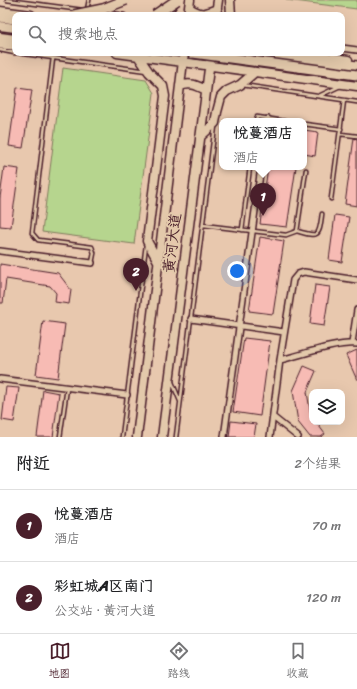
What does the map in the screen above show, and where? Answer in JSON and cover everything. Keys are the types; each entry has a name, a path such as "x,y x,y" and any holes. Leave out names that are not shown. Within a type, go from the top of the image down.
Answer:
{"highway":[{"path":"88,12 103,9 126,0"},
{"path":"159,12 176,0"},
{"path":"0,16 12,15"},
{"path":"0,16 12,18"},
{"path":"0,44 12,45"},
{"path":"215,56 357,75"},
{"path":"290,56 356,63"}],"main road":[{"path":"167,12 176,0"},
{"path":"216,12 218,0"},
{"path":"230,0 231,12"},
{"path":"0,11 12,13"},
{"path":"0,26 12,28"},
{"path":"0,37 12,39"},
{"path":"345,55 356,63"},
{"path":"138,56 357,86"},
{"path":"138,56 149,72 163,86 165,96 147,241 158,261"},
{"name":"黄河大道","path":"137,437 184,56"},
{"name":"黄河大道","path":"162,437 211,56"},
{"path":"317,56 356,63"},
{"path":"200,137 215,123 221,97 227,90 240,85 255,72"},
{"path":"180,86 188,83 196,84 206,90"},
{"path":"161,129 176,113"}],"street":[{"path":"345,48 357,50"},
{"path":"224,437 261,170"},
{"path":"0,251 92,263"},
{"path":"270,437 284,332 293,280 298,274 304,272 357,280"},
{"path":"280,360 327,348 355,344 357,310"},
{"path":"191,319 284,332"},
{"path":"0,379 127,396"},
{"path":"273,417 298,437"}],"lane":[{"path":"7,0 102,12"},
{"path":"87,10 89,0"},
{"path":"0,50 12,52"},
{"path":"39,56 149,72"},
{"path":"53,58 32,233 38,240 92,247 94,252 92,263"},
{"path":"318,96 344,84"},
{"path":"240,85 357,102"},
{"path":"331,199 344,100"},
{"path":"176,437 215,123"},
{"path":"307,124 341,129"},
{"path":"340,134 357,136"},
{"path":"242,230 250,170"},
{"path":"297,231 306,170"},
{"path":"203,225 286,235 297,231 314,235 318,234 320,231 322,214"},
{"path":"122,437 147,241"},
{"path":"170,377 180,402"},
{"path":"60,437 67,388"}],"green space":[{"path":"286,0 357,0 357,9"},
{"path":"63,68 146,80 154,93 134,244 42,232"}],"building":[{"path":"17,88 32,90 23,148 9,146"},
{"path":"307,130 318,132 315,156 307,155"},
{"path":"354,138 357,139 357,206 345,204"},
{"path":"4,167 19,169 11,227 0,226 0,198"},
{"path":"268,170 296,170 287,227 260,224"},
{"path":"335,215 349,217 342,262 329,260"},
{"path":"260,237 284,241 273,314 249,311"},
{"path":"0,264 58,273 71,290 69,304 55,302 56,293 50,286 6,279 3,303 0,303"},
{"path":"315,285 330,287 324,326 310,324"},
{"path":"43,321 65,324 58,378 36,375"},
{"path":"244,338 270,341 260,416 233,412"},
{"path":"357,350 357,380 346,355"},
{"path":"304,366 316,371 307,392 309,404 309,425 318,425 325,434 321,437 310,437 298,422 293,391"},
{"path":"6,387 19,388 14,422 2,420"},
{"path":"43,390 59,393 53,437 37,437"},
{"path":"231,421 256,424 254,437 229,437"}],"place":[{"name":"悦蔓酒店","path":"263,216"},
{"name":"彩虹城A区南门","path":"136,291"}]}
